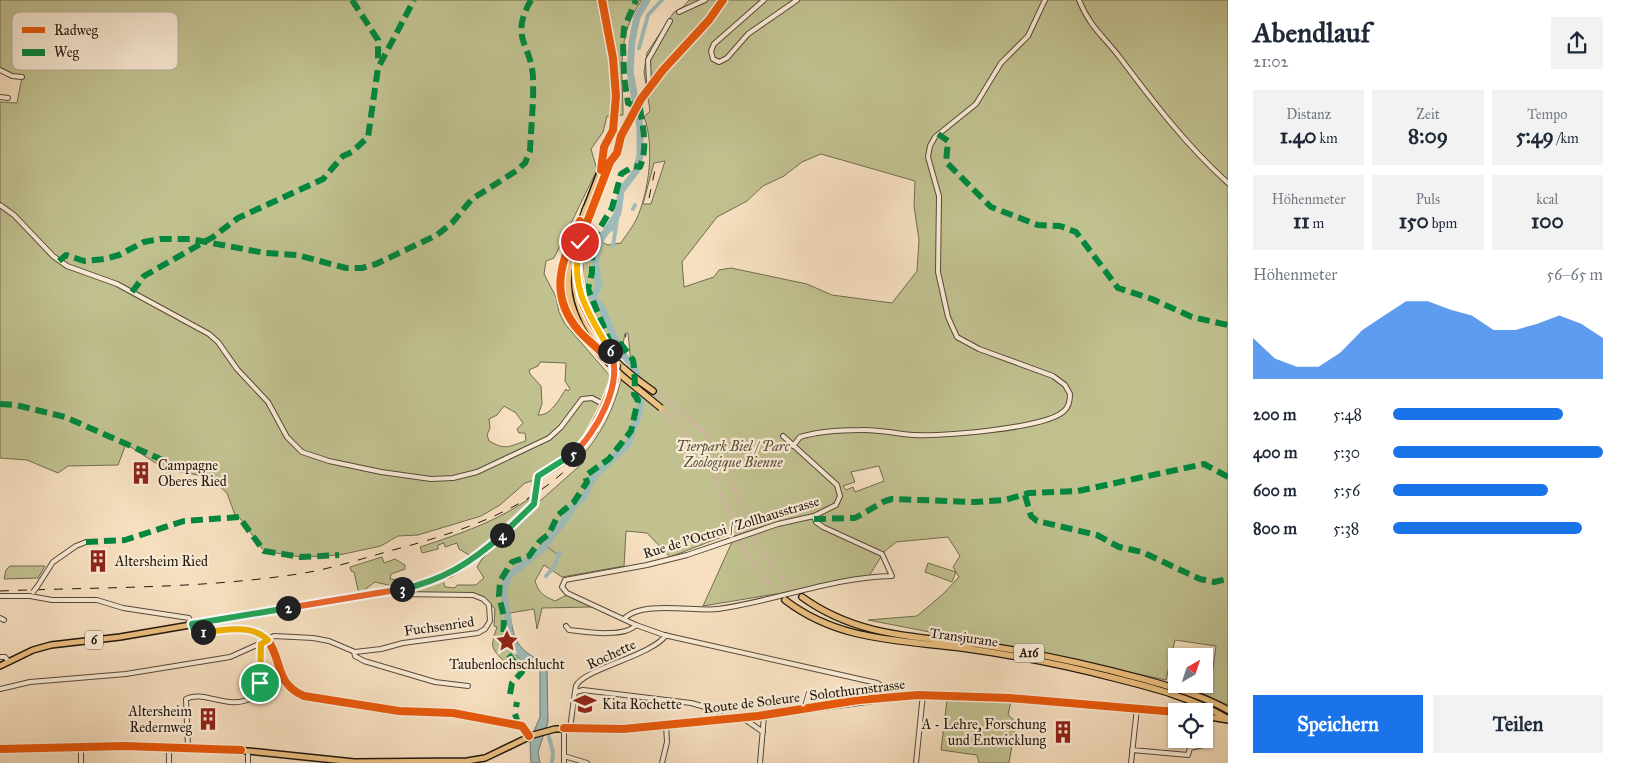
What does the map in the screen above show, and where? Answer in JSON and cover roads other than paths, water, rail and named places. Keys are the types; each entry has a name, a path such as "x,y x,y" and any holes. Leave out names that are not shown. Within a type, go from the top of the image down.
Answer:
{"highway":[{"path":"586,208 571,250 568,273 569,293 574,314 586,335 602,356 628,381 661,408"},
{"path":"584,230 575,253 573,270 575,294 581,314 591,332 609,355 653,391"},
{"name":"Transjurane","path":"802,597 826,613 848,623 876,631 1004,649 1111,671 1186,692 1228,710"},
{"name":"Transjurane","path":"786,600 810,617 859,636 998,654 1093,672 1178,695 1228,719"}],"main road":[{"path":"572,321 562,298 560,273 566,251 603,165 604,153 611,136 615,114 615,73 606,20"},
{"name":"6","path":"0,666 33,650 51,645 192,624 387,591 433,581 482,553 533,506 538,476 563,462 582,446 605,405 612,388 614,374 612,355 592,323 580,292 577,265 584,230 604,177 618,149 624,130 649,86 655,80"},
{"path":"606,145 613,143 618,149"},
{"path":"604,153 608,157 613,157"},
{"name":"Route de Soleure / Solothurnstrasse","path":"0,749 169,747 248,751 323,761 362,763 457,762 485,758 531,736 545,731 564,728 623,729 743,718 884,697 923,694 1009,698 1168,711"},
{"path":"1213,717 1228,719"}],"street":[{"path":"679,12 705,0"},
{"path":"764,0 714,44 711,51 713,59 719,62 725,60 743,38 797,0"},
{"path":"793,446 800,436 828,432 861,430 932,436 1005,428 1061,414 1068,405 1070,394 1060,381 1041,370 979,349 957,337 948,317 938,272 939,196 928,157 934,138 976,104 1001,63 1028,36 1045,0"},
{"path":"1079,0 1087,20 1120,58 1143,91 1209,166 1228,183"},
{"path":"649,86 648,60 670,21"},
{"path":"0,70 12,76 22,77"},
{"path":"0,97 8,98"},
{"path":"0,205 14,215 53,256 66,266 116,284 209,334 218,342 237,369 268,402 288,437 302,452 329,461 395,474 444,479 477,472 549,438 561,427 582,399 592,398 605,405"},
{"name":"Rue de l'Octroi / Zollhausstrasse","path":"783,436 839,488 840,496 836,505 814,516 778,524 666,561 572,578 563,582 562,587 567,593 636,625 666,635 877,683 882,687 884,697"},
{"path":"624,620 631,615 655,608 717,609 843,580 892,576 882,554 824,528 816,522 814,516"},
{"path":"32,594 53,562 73,547 86,542"},
{"name":"Fuchsenried","path":"354,652 381,649 403,643 474,634 485,629 490,621 490,607 485,600 476,596 397,594 387,591"},
{"path":"0,596 32,594 52,600 102,600 123,608 189,618 192,630 197,632 247,629 257,632 267,639 284,681 291,689 305,697 399,711 448,712 484,718 522,726 531,736"},
{"path":"566,626 569,630 617,632 628,631 636,625"},
{"name":"Rochette","path":"576,692 575,688 579,682 617,661 648,649 666,635"},
{"path":"0,689 51,679 126,674 230,658 274,636 322,639 354,652 355,656 364,661 426,680 468,686"},
{"path":"188,748 189,725 185,700 198,696 238,703 253,698 260,683 262,673 261,644"},
{"path":"0,657 6,657 9,662"},
{"path":"570,728 576,692 581,690 691,703 719,711 721,719"},
{"path":"916,763 923,694"},
{"path":"1131,763 1137,708"},
{"path":"760,763 764,716"},
{"path":"743,718 763,732"},
{"path":"662,763 667,742 666,725"},
{"path":"564,728 564,763"},
{"path":"169,747 169,763"},
{"path":"81,748 82,763"},
{"path":"1132,750 1188,755 1190,748"},
{"path":"248,751 248,763"},
{"path":"564,756 588,763"}],"water":[{"path":"510,613 515,638 518,643 547,669 548,722 538,752 540,763 531,763 530,741 540,717 540,671 524,663 505,644 504,629"}],"waterway":[{"path":"509,625 503,589 510,575 541,550 575,504 583,498 595,475 628,444 640,410 640,385 634,367 620,351 601,306 593,298 599,285 595,261 601,239 618,213 621,191 636,171 640,156 640,127 630,71 632,41 637,17 647,0"},
{"path":"639,48 648,15 662,0"},
{"path":"633,209 635,205"},
{"path":"613,246 618,213"},
{"path":"605,233 616,227"},
{"path":"544,545 559,555"},
{"path":"546,576 554,567 560,552"},
{"path":"549,737 553,752 552,763"}],"tunnel":[{"path":"602,0 606,20"},
{"path":"655,80 709,20 723,0"},
{"path":"670,21 679,12"},
{"path":"572,321 588,339"},
{"path":"653,391 686,416 707,438 726,469 760,548 776,571 802,597"},
{"path":"661,409 699,449 717,484 747,552 769,584 785,600"}],"railway":[{"path":"649,198 656,165"},
{"path":"0,591 219,583 306,573 433,539 483,521 508,510 552,482 572,464 589,444 598,431 615,391 626,334"}],"place":[{"name":"Campagne Oberes Ried","path":"141,473"},
{"name":"Altersheim Ried","path":"98,561"},
{"name":"Taubenlochschlucht","path":"507,641"},
{"name":"Kita Rochette","path":"585,704"},
{"name":"Altersheim Redernweg","path":"208,719"},
{"name":"A - Lehre, Forschung und Entwicklung","path":"1063,732"}],"park label":[{"name":"Tierpark Biel / Parc Zoologique Bienne","path":"733,454"}]}
